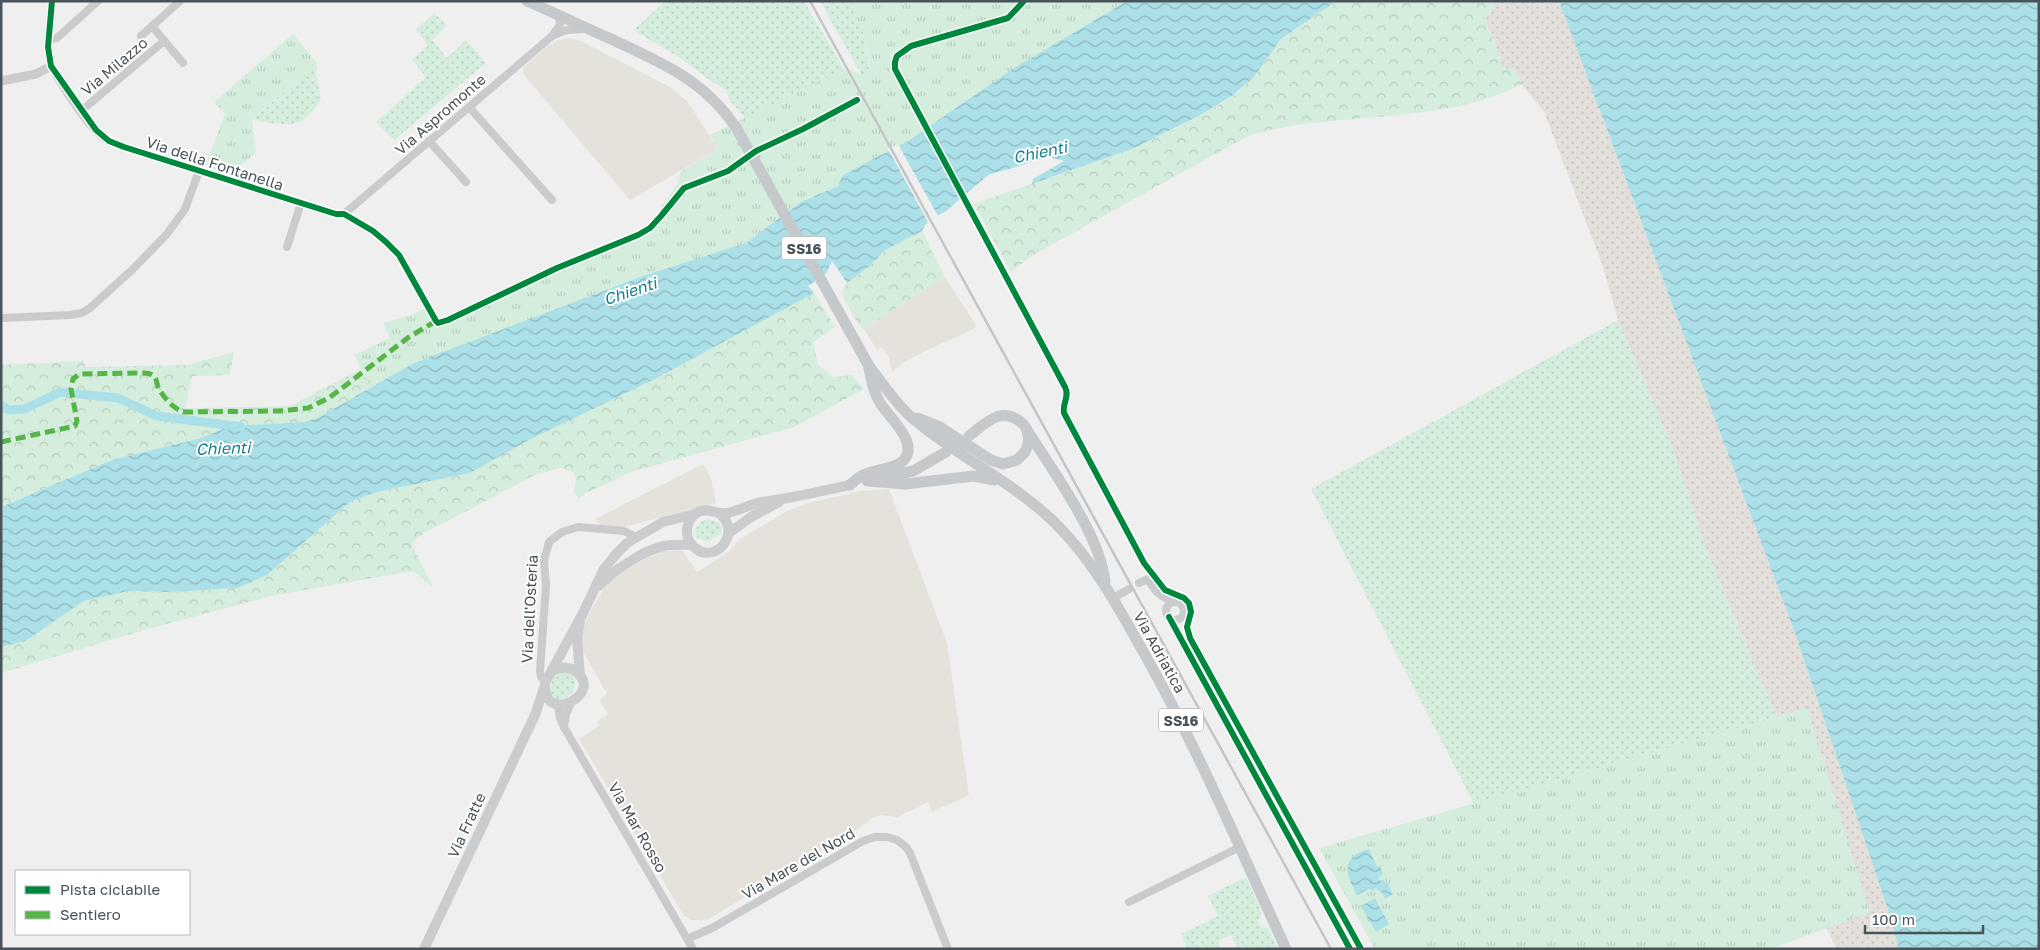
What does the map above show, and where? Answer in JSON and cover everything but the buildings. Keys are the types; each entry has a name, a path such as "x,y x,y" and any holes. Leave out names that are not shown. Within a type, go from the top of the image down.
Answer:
{"main road":[{"name":"SS16","path":"527,1 673,69 698,84 724,110 743,138 867,361 892,396 910,416 935,436 1003,482"},
{"name":"SS16","path":"545,1 566,16 611,40"},
{"path":"850,485 864,474 898,464 904,460 908,451 907,440 880,403 874,391 867,361"},
{"path":"969,436 993,418 1003,415 1016,418 1026,429 1084,523 1103,564 1106,586"},
{"path":"910,416 940,427 991,460 1003,464 1017,460 1025,452 1029,442 1026,429"},
{"path":"850,485 914,471 946,452"},
{"path":"867,481 905,484 974,476 1003,482"},
{"name":"Via Adriatica","path":"1003,482 1032,502 1060,528 1077,546 1106,586 1188,733 1286,949"},
{"name":"Via Fratte","path":"424,949 535,715 545,684 610,560 627,543 663,522 708,510 719,514 727,513 757,503 850,485"},
{"name":"Via Fratte","path":"592,594 602,582 615,572 651,550 671,545 692,545 702,551 715,551 726,542 729,533 751,517 787,498"},
{"path":"692,545 688,538 687,529 690,520 695,514"},
{"path":"719,514 727,523 729,533"},
{"name":"Via Fratte","path":"571,703 581,693 582,683 577,637 582,615"},
{"path":"552,671 560,667 567,667 580,676"},
{"path":"545,684 548,697 558,704"},
{"path":"535,715 544,708 571,703"}],"street":[{"name":"Via della Fontanella","path":"52,1 48,40 48,54 51,66 81,111 96,130 108,141 300,203 336,214 344,214 378,235 400,256 428,307"},
{"path":"48,40 57,38 98,1"},
{"name":"Via Milazzo","path":"140,36 180,1"},
{"path":"552,36 560,25 559,15"},
{"name":"Via Milazzo","path":"152,26 183,63"},
{"name":"Via Aspromonte","path":"344,214 552,36 567,30 590,30"},
{"name":"Via Milazzo","path":"81,111 164,41"},
{"path":"1,81 36,74 51,66"},
{"path":"469,107 552,200"},
{"path":"429,141 466,182"},
{"path":"1,318 76,314 90,308 132,270 167,234 185,209 199,171"},
{"name":"Via della Fontanella","path":"287,247 300,203"},
{"name":"Via dell'Osteria","path":"545,684 540,671 546,594 544,561 549,542 562,532 578,527 624,531 636,537"},
{"path":"1139,584 1148,579 1154,591 1165,598 1180,603 1184,607 1181,641"},
{"path":"1113,598 1129,589"},
{"path":"1175,602 1167,606 1166,612 1169,618 1350,949"},
{"path":"1169,618 1176,620 1182,618"},
{"path":"564,728 566,714 571,703"},
{"name":"Via Mar Rosso","path":"558,704 564,728 693,949"},
{"name":"Via Mare del Nord","path":"688,939 714,927 864,841 882,836 897,840 910,853 948,949"},
{"path":"1130,902 1240,847"}],"shaded area":[{"path":"568,38 581,41 670,87 687,101 718,149 630,200 523,74 523,68 543,50 556,41"},
{"path":"945,277 977,327 903,362 892,372 889,358 882,347 877,350 864,329"},
{"path":"703,464 711,478 716,503 620,528 602,527 595,519"},
{"path":"889,489 947,643 969,795 932,812 928,802 897,817 881,815 871,818 860,828 707,920 692,920 684,916 579,739 599,726 598,721 608,714 599,700 607,694 580,646 581,633 589,614 607,583 622,571 649,557 665,551 682,550 697,572 730,551 740,539 787,511 808,503 861,491"}],"green space":[{"path":"665,1 804,1 856,90 745,118 729,99 726,90 680,58 634,30"},
{"path":"820,1 848,1 863,31 871,73 861,74"},
{"path":"848,1 1127,1 1014,68 908,141 870,161 838,186 801,202 746,243 643,276 449,349 414,363 370,387 354,355 390,338 383,323 414,314 432,305 441,319 545,269 633,234 653,220 679,181 680,172 718,149 710,135 844,69 861,74 871,73 863,31"},
{"path":"1336,1 1493,1 1495,7 1485,21 1499,53 1502,67 1515,70 1522,85 1485,99 1452,108 1307,124 1278,128 1250,135 1033,255 1011,272 974,204 1105,158 1200,116 1238,92 1252,78 1285,36"},
{"path":"434,13 447,26 432,40 447,58 466,40 486,63 394,140 376,122 426,77 412,60 428,45 416,30"},
{"path":"293,34 317,63 252,119 256,153 230,174 208,167 206,164 225,114 214,102"},
{"path":"317,63 316,73 321,99 307,117 292,124 252,120"},
{"path":"922,231 945,277 864,329 857,322 841,293 847,283 870,266 885,250"},
{"path":"746,243 414,363 319,417 305,422 230,426 201,438 112,460 1,507 1,365 84,361 85,367 187,365 234,352 230,375 192,376 185,408 290,406 361,369 376,350"},
{"path":"814,293 835,327 813,342 818,365 834,377 852,375 864,389 794,427 631,472 586,493 579,499 574,493 576,480 573,472 561,468 535,475 417,537 412,545 433,587 412,571 271,596 144,630 1,673 1,647 25,641 84,601 127,591 170,592 238,588 267,575 350,502 377,492 470,473 525,442 655,379"},
{"path":"1618,320 1674,451 1704,544 1776,717 1474,804 1311,489"},
{"path":"707,519 718,522 722,527 721,534 708,542 696,537 695,529 702,521"},
{"path":"560,672 570,672 576,684 573,691 567,697 563,700 557,700 551,694 551,688 553,679"},
{"path":"1807,708 1870,913 1770,949 1375,949 1319,848"},
{"path":"1246,877 1262,913 1258,921 1260,926 1269,929 1278,949 1236,949 1231,935 1218,941 1221,949 1187,949 1181,934 1218,916 1208,896"},
{"path":"1400,929 1411,949 1387,949 1381,939"}],"sand":[{"path":"1493,1 1559,1 1796,636 1888,910 1899,949 1837,949 1826,928 1853,919 1781,750 1776,717 1704,544 1674,451 1618,320 1602,264 1544,112 1522,85 1515,70 1502,67 1499,53 1485,20 1495,7"}],"water":[{"name":"Chienti","path":"1127,1 1336,1 1281,39 1253,78 1232,96 1199,116 1134,148 1032,184 1033,179 1064,161 1049,157 988,175 945,212 929,219 922,231 885,250 870,266 847,283 832,261 826,274 808,286 814,293 655,379 525,442 470,473 377,492 350,502 267,575 238,588 170,592 128,591 84,601 25,641 1,647 1,507 112,460 201,438 230,426 305,422 319,417 414,363 643,276 746,243 801,202 838,186 843,175 908,141 1014,68"},
{"path":"1559,1 2039,1 2039,949 1899,949 1888,910 1796,636"},
{"path":"1369,849 1377,867 1380,866 1383,874 1378,878 1379,880 1387,882 1393,894 1385,899 1382,893 1375,888 1373,891 1369,889 1357,895 1348,874 1349,862 1353,857"},
{"path":"1375,898 1389,924 1376,932 1361,906"}],"pier":[{"path":"898,144 939,218 929,224 888,149"}],"waterway":[{"path":"1,405 9,410 24,409 61,392 118,398 157,416 241,427"}],"railway":[{"path":"810,1 1331,949"}],"marked path":[{"path":"1,442 75,426 77,421 71,389 73,379 79,374 150,374 155,377 158,388 167,400 183,412 280,411 308,408 329,398 409,337 436,321"}],"cycle path":[{"path":"52,1 48,47 51,66 96,130 109,141 336,214 344,214 373,231 399,255 438,323 557,268 638,235 650,228 684,188 728,171 756,151 803,129 857,100"},
{"path":"1024,1 1008,18 911,46 897,56 895,69 1065,387 1067,394 1064,413 1144,563 1165,590 1184,598 1189,603 1191,612 1187,627 1190,638 1361,949"},
{"path":"1169,617 1350,949"}]}
